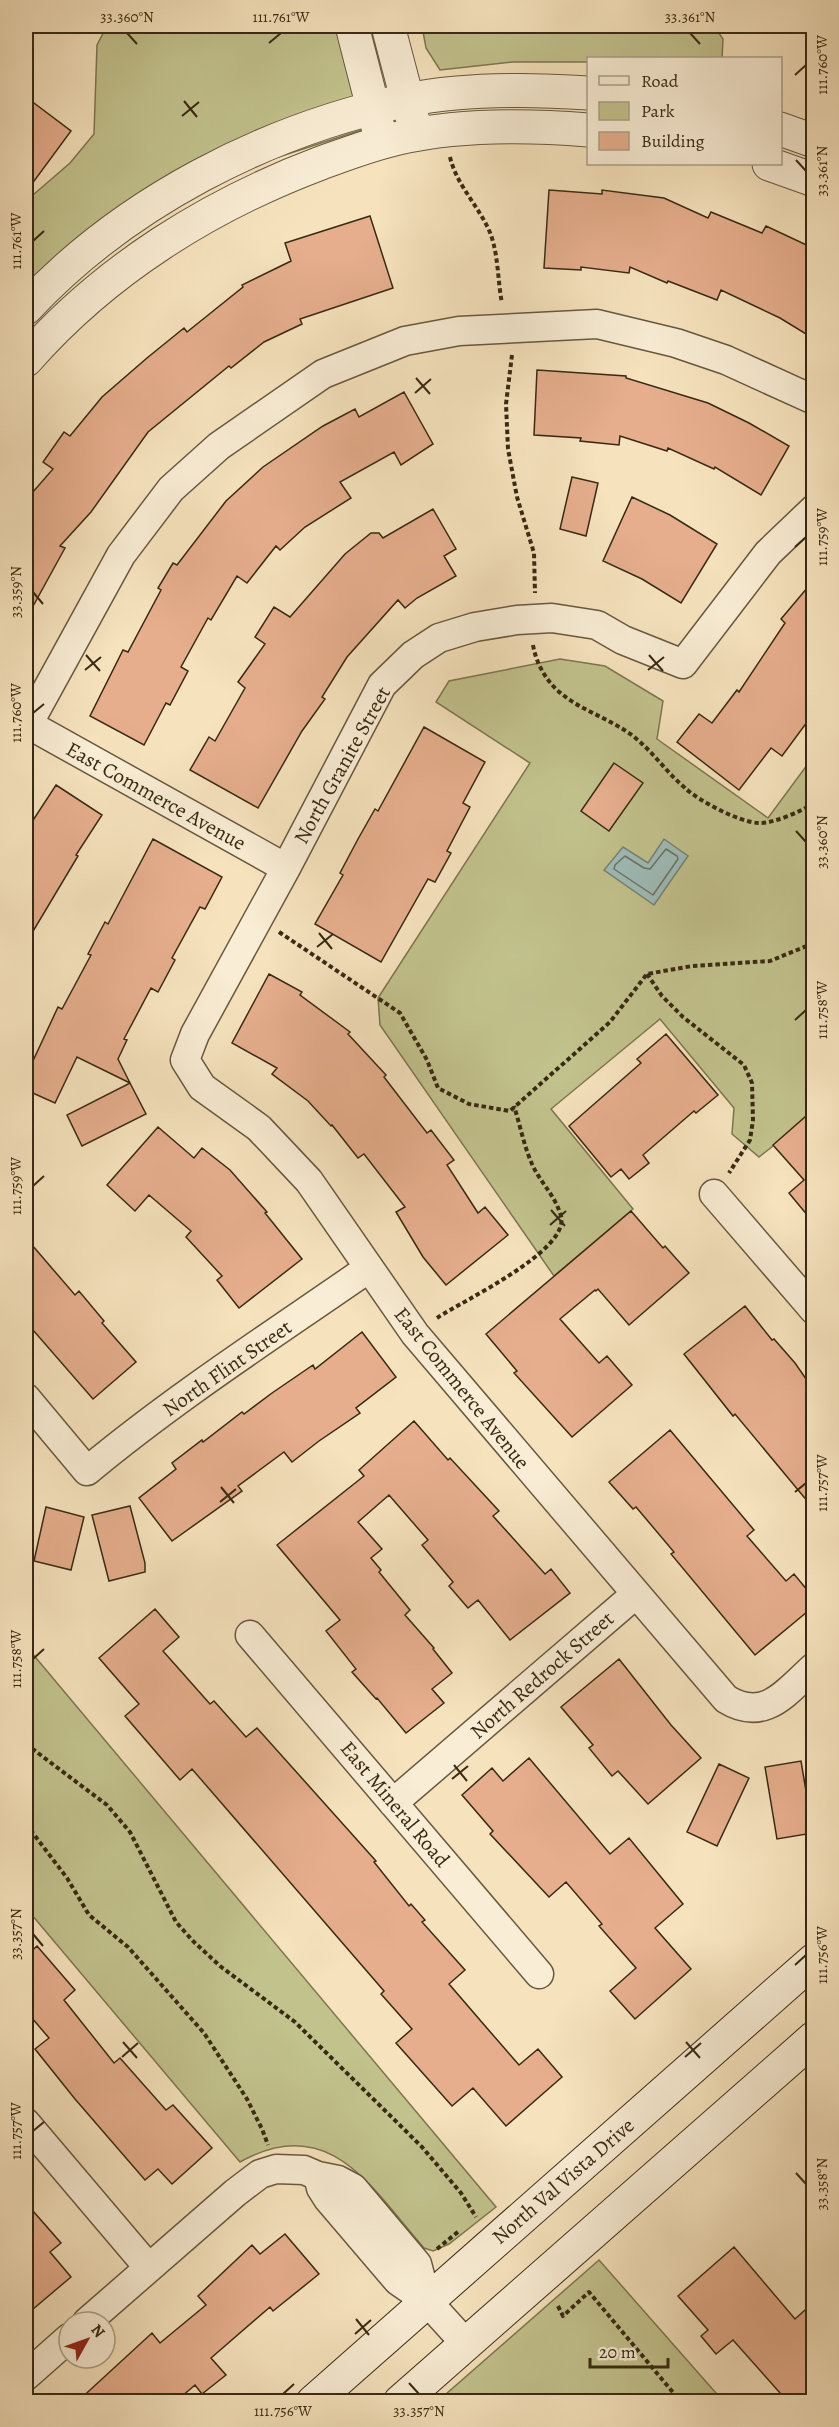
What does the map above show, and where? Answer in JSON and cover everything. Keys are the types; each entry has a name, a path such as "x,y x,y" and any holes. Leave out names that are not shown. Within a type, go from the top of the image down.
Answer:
{"street":[{"path":"351,26 390,105 410,137"},
{"path":"388,26 390,105"},
{"path":"26,308 73,262 123,224 175,191 234,159 327,122 390,105 481,92 587,93"},
{"path":"26,360 72,313 112,278 199,220 280,178 410,137 488,127 587,130"},
{"path":"782,130 813,141"},
{"path":"772,165 813,180"},
{"path":"26,725 121,555 171,489 219,446 323,374 364,357 405,341 459,332 597,324 676,343 726,360 813,400"},
{"name":"North Granite Street","path":"185,1060 195,1034 286,868 382,685 413,655 439,638 475,627 535,618 573,620 597,625 623,640 683,664 768,553 813,509"},
{"name":"East Commerce Avenue","path":"26,725 286,868"},
{"name":"East Commerce Avenue","path":"185,1060 202,1087 259,1128 294,1162 415,1334 717,1690 737,1705 749,1709 761,1708 772,1703 813,1667"},
{"path":"714,1194 813,1310"},
{"name":"North Flint Street","path":"26,1398 87,1471 119,1444 199,1386 369,1268"},
{"name":"North Redrock Street","path":"393,1803 636,1594"},
{"name":"East Mineral Road","path":"250,1635 539,1974"},
{"name":"North Val Vista Drive","path":"313,2402 813,1960"},
{"path":"400,2402 813,2038"},
{"path":"26,2123 149,2268"},
{"path":"101,2310 260,2174 276,2169 304,2170 318,2176 321,2188 328,2199 398,2281 427,2301 466,2344"},
{"path":"26,2376 57,2349"}],"path":[{"path":"410,137 454,174 489,228 501,302 515,327 506,404 508,449 517,497 534,553 533,647 539,668 554,687 572,703 628,732 685,789 717,808 759,823 785,817 813,803"},
{"path":"252,929 274,930 284,934 400,1013 427,1060 438,1088 469,1104 510,1111 610,1022 646,974 692,966 770,961 813,943"},
{"path":"646,974 662,996 682,1017 744,1065 752,1083 753,1120 750,1140 746,1150 714,1194"},
{"path":"415,1334 547,1249 556,1237 562,1220 553,1194 532,1165 514,1107"},
{"path":"26,1744 108,1805 130,1832 176,1922 193,1941 220,1966 295,2022 422,2147 477,2216"},
{"path":"26,1824 67,1878 89,1915 128,1947 204,2034 257,2119 276,2169"},
{"path":"558,2306 563,2316 589,2292 681,2402"}],"green space":[{"path":"107,26 350,26 377,125 266,161 208,189 153,220 95,261 26,329 26,201 70,163 94,134 97,45"},
{"path":"422,26 714,26 723,39 722,57 587,57 587,62 513,62 440,70 426,48"},
{"path":"560,659 605,666 663,701 657,739 768,818 813,757 813,1115 759,1157 732,1134 734,1108 660,1019 551,1109 633,1209 554,1276 380,1025 378,998 530,763 436,702 449,681"},
{"path":"26,1646 496,2207 449,2244 433,2251 424,2248 367,2181 346,2164 324,2151 299,2146 272,2149 240,2162 26,1908"},
{"path":"599,2260 723,2401 438,2401"}],"water":[{"path":"664,839 688,856 654,905 604,870 623,847 648,863"}],"building":[{"path":"26,97 71,131 26,192"},
{"path":"549,190 602,194 602,190 664,198 708,218 711,212 762,233 766,226 813,248 813,321 806,334 780,318 721,290 717,300 668,281 667,283 630,267 629,273 581,267 581,270 544,268"},
{"path":"370,216 393,288 300,319 302,324 264,342 231,368 229,366 148,432 91,512 60,546 65,548 26,619 26,500 53,469 43,462 64,432 70,436 102,397 184,328 187,332 243,287 242,285 291,261 285,243"},
{"path":"537,370 626,376 626,378 708,403 789,446 761,495 715,467 714,469 668,448 667,451 620,436 619,445 580,441 581,438 534,435"},
{"path":"404,392 433,444 401,465 394,452 340,482 351,498 305,527 280,550 276,546 247,583 237,576 211,620 208,618 181,667 188,671 170,705 166,703 144,745 90,716 123,650 128,652 161,590 158,588 173,563 177,565 226,501 263,467 323,426 355,409 359,417"},
{"path":"572,477 598,483 586,536 560,529"},
{"path":"632,497 670,515 717,544 681,603 642,579 603,561"},
{"path":"433,509 456,549 444,556 456,576 417,598 405,608 398,600 347,657 322,697 325,699 302,731 258,808 190,770 209,737 215,741 245,688 238,682 265,644 255,637 274,607 290,617 345,554 371,533 379,533 383,538"},
{"path":"813,581 813,714 782,756 771,748 739,790 677,742 699,714 712,723 737,690 739,692 785,623 781,619"},
{"path":"424,727 485,762 463,803 470,807 447,851 451,853 435,882 428,879 381,962 315,924 343,875 340,873 358,839 375,809 378,811"},
{"path":"614,763 643,783 609,831 581,811"},
{"path":"56,785 102,815 76,855 78,856 26,943 26,831"},
{"path":"153,839 222,877 205,909 200,907 172,958 175,960 158,992 151,988 124,1039 127,1040 118,1059 130,1083 77,1057 55,1103 26,1090 26,1076 58,1007 62,1009 91,955 88,954 105,922 108,924"},
{"path":"269,974 302,992 300,995 350,1032 348,1034 386,1075 384,1077 427,1133 431,1130 454,1160 447,1165 478,1213 485,1207 508,1235 446,1285 423,1257 396,1212 405,1207 364,1154 358,1158 332,1125 308,1101 272,1074 277,1068 232,1043"},
{"path":"666,1034 718,1095 696,1113 694,1111 643,1155 649,1163 629,1179 621,1169 611,1177 569,1126 641,1063 637,1059"},
{"path":"130,1083 146,1114 82,1146 67,1115"},
{"path":"813,1110 813,1222 789,1193 804,1180 773,1145"},
{"path":"158,1127 194,1158 202,1148 230,1170 267,1212 265,1213 302,1259 239,1308 217,1280 222,1276 186,1237 191,1231 149,1195 135,1211 107,1185"},
{"path":"631,1211 663,1248 665,1246 689,1273 629,1325 598,1289 560,1319 599,1363 607,1356 632,1385 572,1437 514,1373 517,1371 486,1334"},
{"path":"26,1238 75,1295 79,1291 104,1321 102,1323 136,1362 93,1399 26,1322"},
{"path":"745,1306 772,1340 774,1339 795,1363 813,1389 813,1508 735,1414 733,1416 684,1354"},
{"path":"362,1332 396,1377 356,1408 360,1413 292,1462 284,1452 238,1486 242,1491 172,1541 139,1498 176,1469 172,1463 202,1440 203,1442 242,1412 244,1414 313,1365 315,1369"},
{"path":"414,1421 448,1460 450,1458 499,1511 493,1516 545,1574 551,1569 570,1593 510,1640 478,1600 468,1608 449,1586 453,1582 422,1545 428,1540 389,1495 358,1522 382,1549 371,1558 381,1570 379,1572 410,1610 405,1615 452,1673 432,1689 444,1703 406,1733 352,1672 356,1669 326,1631 340,1620 277,1545 364,1476 359,1470"},
{"path":"670,1430 754,1530 747,1536 786,1581 794,1574 813,1597 813,1607 755,1655 671,1554 674,1552 636,1507 633,1509 609,1482"},
{"path":"130,1506 145,1563 145,1572 109,1581 92,1515"},
{"path":"46,1507 84,1517 71,1570 34,1561"},
{"path":"155,1609 179,1637 163,1651 210,1704 214,1701 246,1737 257,1728 376,1861 374,1862 409,1906 411,1904 425,1920 422,1922 465,1970 449,1984 519,2065 538,2049 562,2077 506,2126 473,2088 452,2106 396,2043 412,2029 381,1994 384,1991 192,1769 180,1780 125,1716 139,1704 99,1658"},
{"path":"619,1659 671,1725 701,1758 648,1804 618,1771 612,1776 589,1748 593,1745 561,1707"},
{"path":"529,1758 610,1854 629,1838 683,1904 655,1928 691,1969 635,2019 610,1991 636,1968 599,1926 602,1924 566,1882 549,1897 490,1834 493,1831 462,1795 492,1768 503,1781"},
{"path":"801,1761 813,1833 777,1839 765,1767"},
{"path":"719,1764 749,1778 717,1846 687,1832"},
{"path":"37,1946 75,1990 64,2000 114,2063 120,2058 166,2110 173,2105 212,2148 172,2184 158,2169 145,2180 35,2049 49,2038 26,2011 26,1956"},
{"path":"26,2203 61,2243 50,2252 71,2277 26,2315"},
{"path":"285,2234 319,2274 273,2311 270,2307 211,2358 226,2375 202,2394 195,2385 175,2402 77,2402 112,2370 117,2370 117,2365 152,2333 160,2343 206,2305 198,2296 252,2245 260,2254"},
{"path":"734,2247 795,2319 813,2303 813,2402 788,2402 733,2340 716,2354 701,2336 708,2330 678,2296"}]}
